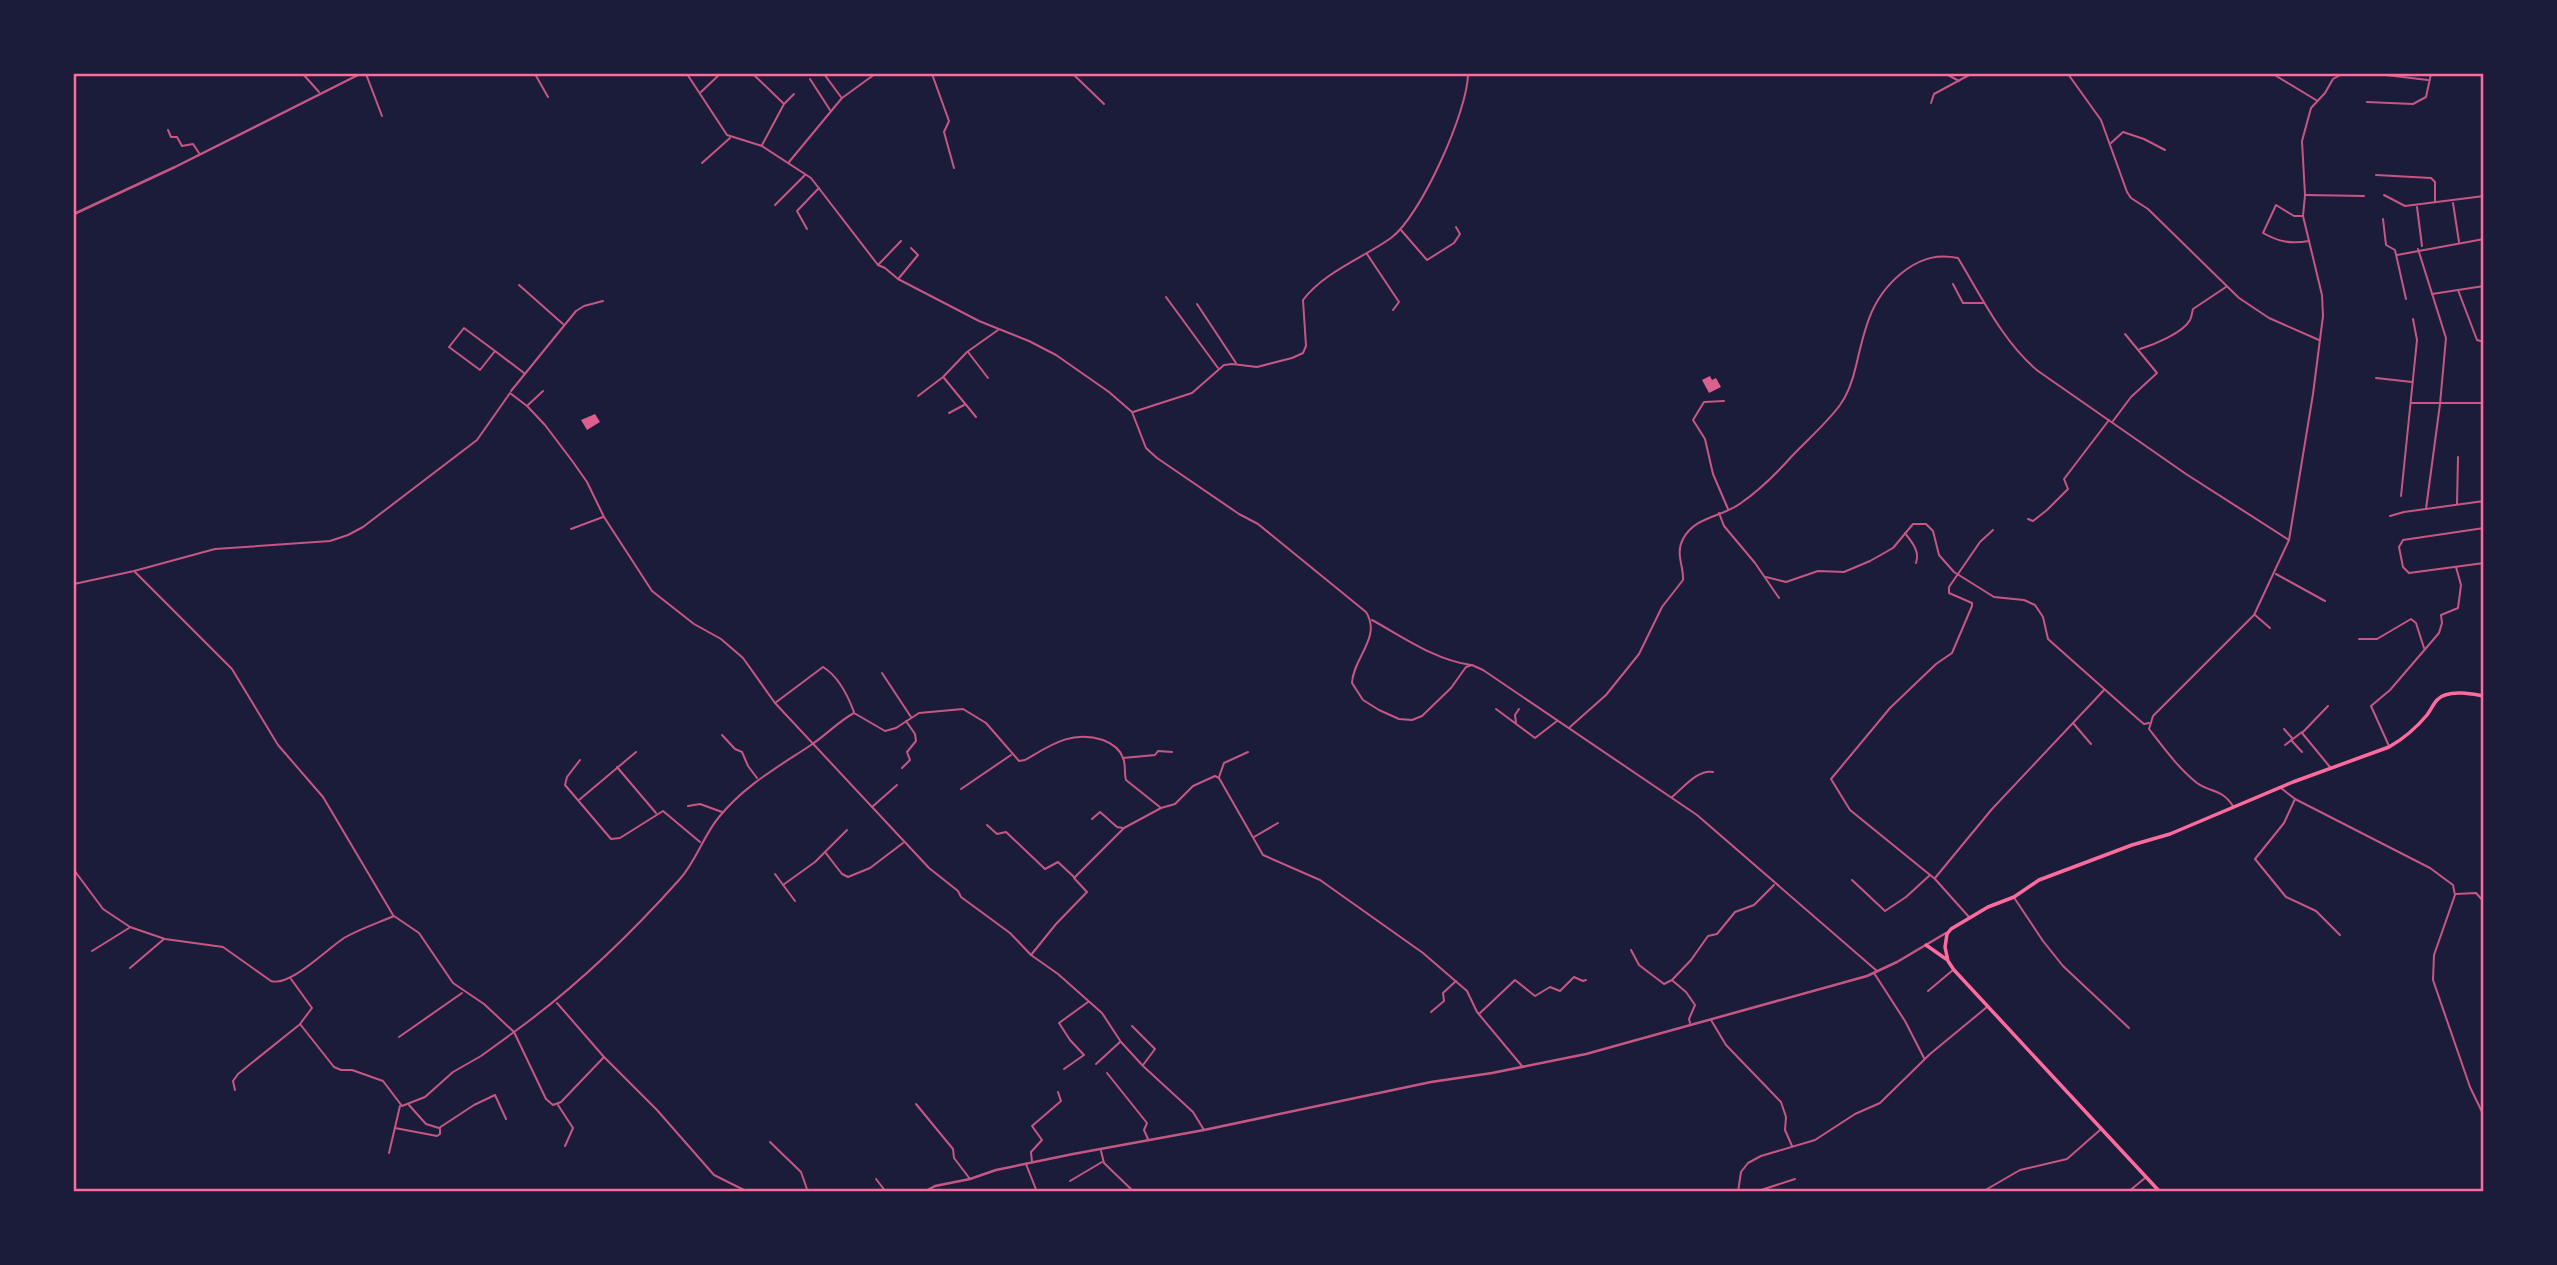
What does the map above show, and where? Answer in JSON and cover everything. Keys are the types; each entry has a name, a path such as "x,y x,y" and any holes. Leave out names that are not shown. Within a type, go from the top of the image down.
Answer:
{"highway":[{"path":"1948,961 1945,947 1949,931 1988,907 2014,897 2039,880 2170,834 2389,747 2419,722 2441,697 2452,693 2483,696"},
{"path":"1926,945 1941,953 2160,1192"}],"street":[{"path":"303,74 319,93"},
{"path":"74,214 360,74"},
{"path":"366,74 382,116"},
{"path":"535,74 548,97"},
{"path":"687,74 724,132 731,137 762,146 806,174 820,187 878,265 898,279 998,330 1056,355 1109,392 1132,412 1142,440 1151,453 1239,514 1258,524 1366,612 1371,619 1417,646 1455,663 1472,665 1487,671 1703,821 1876,972 1925,1059"},
{"path":"700,92 720,74"},
{"path":"753,74 784,104"},
{"path":"824,74 842,98"},
{"path":"789,162 842,98 875,74"},
{"path":"932,74 949,121 944,132 954,168"},
{"path":"1073,74 1104,104"},
{"path":"1132,412 1192,393 1219,369 1237,364 1257,367 1303,353 1306,346 1303,300 1314,287 1401,230 1425,196 1439,165 1466,90 1468,74"},
{"path":"1946,74 1959,82"},
{"path":"1931,103 1934,94 1971,74"},
{"path":"2068,74 2102,120 2131,198 2148,209 2226,287 2269,318 2320,340"},
{"path":"2273,74 2317,100"},
{"path":"2234,807 2224,794 2194,780 2158,741 2149,729 2149,723 2254,615 2289,540 2314,394 2322,295 2303,216 2305,195 2302,141 2309,112 2333,79 2342,74"},
{"path":"2377,74 2429,80"},
{"path":"2367,102 2415,103 2425,98 2431,74"},
{"path":"810,79 831,111"},
{"path":"762,146 784,104 794,94"},
{"path":"168,130 171,137 177,137 182,146 193,144 200,154"},
{"path":"2111,144 2123,132 2147,140 2165,150"},
{"path":"702,163 731,137"},
{"path":"775,205 806,174"},
{"path":"2376,175 2431,178 2434,181 2435,204"},
{"path":"807,229 797,211 820,187"},
{"path":"2305,195 2364,196"},
{"path":"2384,195 2403,206 2483,196 2483,202"},
{"path":"2453,201 2459,243"},
{"path":"2303,216 2294,216 2276,205 2263,233 2281,242 2310,241"},
{"path":"2416,206 2422,249"},
{"path":"2383,219 2386,245 2395,249 2406,299"},
{"path":"1401,230 1427,260 1454,243 1461,234 1456,227"},
{"path":"2397,255 2483,239"},
{"path":"878,265 901,241"},
{"path":"898,279 918,255 911,248"},
{"path":"2418,249 2446,338 2426,509"},
{"path":"1366,254 1399,302 1393,310"},
{"path":"1569,727 1606,695 1639,654 1662,607 1683,580 1678,563 1683,539 1696,526 1719,512 1739,505 1775,476 1840,406 1854,374 1871,309 1882,293 1903,272 1926,258 1958,258 1984,303 2030,364 2186,474 2289,540"},
{"path":"1954,284 1963,303 1984,303"},
{"path":"519,285 563,324"},
{"path":"2431,294 2483,286"},
{"path":"2139,350 2184,326 2193,309 2226,287"},
{"path":"2458,290 2477,340 2483,342"},
{"path":"1166,297 1219,369"},
{"path":"74,584 135,572 219,548 330,541 348,535 398,502 477,440 524,373 563,324 580,307 603,302"},
{"path":"1197,304 1237,364"},
{"path":"2401,496 2417,340 2413,320"},
{"path":"495,351 480,370 449,347 464,328 495,351 524,373"},
{"path":"918,396 943,377 967,352 998,330"},
{"path":"2028,519 2036,520 2067,489 2064,478 2131,397 2157,373 2125,334"},
{"path":"967,352 988,378"},
{"path":"943,377 976,417"},
{"path":"2376,378 2413,383"},
{"path":"527,406 543,391"},
{"path":"510,393 527,406 552,433 587,482 604,517 652,591 740,655 775,703 929,868 958,891 961,897 1010,933 1031,955 1052,969 1105,1016 1121,1042 1193,1112 1204,1130"},
{"path":"1724,401 1705,401 1693,417 1693,423 1704,436 1711,471 1728,510"},
{"path":"2411,403 2483,403"},
{"path":"949,413 965,404"},
{"path":"2457,505 2458,457"},
{"path":"2390,516 2483,501"},
{"path":"1719,512 1724,526 1766,577 1779,598"},
{"path":"571,529 604,517"},
{"path":"1766,577 1786,582 1818,571 1844,572 1893,548 1916,523 1930,526 1939,555 1957,575 1994,597 2024,600 2035,605 2043,617 2048,639 2144,724 2149,723"},
{"path":"2483,528 2403,540 2399,544 2403,567 2407,572 2483,563"},
{"path":"1969,918 1930,875 1850,810 1830,779 1890,708 1936,664 1952,653 1972,603 1949,593 1950,583 1993,530"},
{"path":"1905,533 1915,546 1918,556 1916,563"},
{"path":"2389,747 2371,706 2390,690 2440,631 2441,615 2458,608 2461,585 2456,567"},
{"path":"135,572 232,669 278,745 323,797 394,916 419,933 448,977 463,992 484,1004 514,1032 546,1099 557,1105 573,1128 565,1146"},
{"path":"2275,573 2325,601"},
{"path":"2254,615 2270,628"},
{"path":"1371,619 1370,636 1354,667 1352,683 1363,699 1379,710 1399,719 1412,720 1422,716 1451,688 1463,669 1472,665"},
{"path":"2359,639 2377,639 2412,619 2416,623 2424,649"},
{"path":"775,703 823,667 829,670 847,695 854,713 886,731 923,712 963,709 986,723 1012,755 1022,761 1056,742 1087,735 1109,742 1123,758 1126,780 1161,808"},
{"path":"881,673 911,718"},
{"path":"1934,879 1993,809 2105,689"},
{"path":"2285,745 2328,706"},
{"path":"1496,709 1535,738 1558,720"},
{"path":"1516,723 1515,715 1519,709"},
{"path":"401,1105 425,1097 453,1072 481,1056 557,1002 625,939 682,877 701,843 723,813 757,779 854,713"},
{"path":"902,768 910,760 907,752 916,741 915,734 906,721"},
{"path":"2072,722 2091,744"},
{"path":"2284,729 2302,752"},
{"path":"2303,731 2331,768"},
{"path":"722,736 742,752 757,779"},
{"path":"1123,758 1155,755 1158,751 1172,752"},
{"path":"578,801 616,766 636,752"},
{"path":"1248,752 1224,763 1219,778 1257,846 1267,858 1291,865 1325,883 1423,953 1467,991 1479,1015 1522,1066"},
{"path":"961,789 1012,755"},
{"path":"580,761 565,785 611,839 615,840 663,811 701,843"},
{"path":"616,766 657,814"},
{"path":"1672,797 1700,773 1706,770 1713,772"},
{"path":"1074,878 1124,828 1161,808 1175,804 1191,788 1208,778 1219,778"},
{"path":"871,808 897,785"},
{"path":"2281,788 2295,799 2430,868 2451,882 2455,894 2434,955 2433,981 2470,1087 2483,1116"},
{"path":"2295,799 2284,824 2255,859 2287,897 2316,911 2340,934"},
{"path":"688,806 700,804 723,813"},
{"path":"1092,819 1100,812 1116,827 1124,828"},
{"path":"1253,837 1278,823"},
{"path":"987,825 997,834 1006,832 1045,869 1058,862 1087,892 1031,955"},
{"path":"783,885 825,852 847,830"},
{"path":"825,852 842,874 848,877 873,867 904,842"},
{"path":"74,870 103,909 130,927 165,939 223,947 271,981 279,983 290,978 347,936 394,916"},
{"path":"775,874 795,901"},
{"path":"1852,880 1885,911 1906,897 1930,875"},
{"path":"1631,950 1639,965 1664,984 1672,980 1691,960 1708,936 1717,933 1735,912 1754,905 1775,884"},
{"path":"2455,894 2476,893 2483,902"},
{"path":"2014,897 2063,966 2129,1028"},
{"path":"92,951 130,927"},
{"path":"923,1192 935,1186 1026,1164 1431,1082 1586,1054 1876,972 1949,931"},
{"path":"130,968 165,939"},
{"path":"1928,991 1954,970"},
{"path":"1479,1015 1515,980 1535,996 1550,987 1560,991 1574,976 1582,981 1586,980"},
{"path":"235,1090 233,1081 238,1074 300,1024 312,1009 290,978"},
{"path":"1672,980 1686,992 1695,1005 1689,1019 1692,1025"},
{"path":"1431,1012 1444,1001 1443,993 1456,981"},
{"path":"399,1037 463,992"},
{"path":"1064,1069 1084,1055 1059,1023 1089,1001"},
{"path":"557,1002 713,1175 748,1192"},
{"path":"1738,1192 1741,1172 1748,1163 1761,1156 1815,1140 1855,1114 1881,1104 1925,1059 1988,1006"},
{"path":"1711,1020 1726,1045 1781,1102 1786,1117 1786,1130 1793,1147"},
{"path":"300,1024 334,1067 383,1081 390,1087 401,1105 389,1153"},
{"path":"1132,1026 1155,1049 1143,1066"},
{"path":"1096,1064 1121,1042"},
{"path":"557,1105 604,1057"},
{"path":"1107,1073 1147,1124 1144,1130 1148,1140"},
{"path":"1032,1163 1031,1152 1042,1140 1032,1126 1061,1101 1058,1092"},
{"path":"440,1128 494,1095 506,1119"},
{"path":"409,1104 426,1124 440,1128"},
{"path":"916,1104 953,1149 954,1158 970,1179"},
{"path":"395,1128 437,1136 440,1134 440,1128"},
{"path":"1982,1192 2020,1170 2067,1159 2101,1130"},
{"path":"770,1142 801,1172 808,1192"},
{"path":"1101,1150 1103,1162 1134,1192"},
{"path":"1070,1181 1103,1162"},
{"path":"1026,1164 1037,1192"},
{"path":"2128,1192 2146,1177"},
{"path":"877,1179 886,1192"},
{"path":"1755,1192 1795,1180"}],"building":[{"path":"1710,376 1712,380 1716,378 1721,387 1709,393 1702,380"},
{"path":"595,414 600,422 587,430 581,420"}]}
